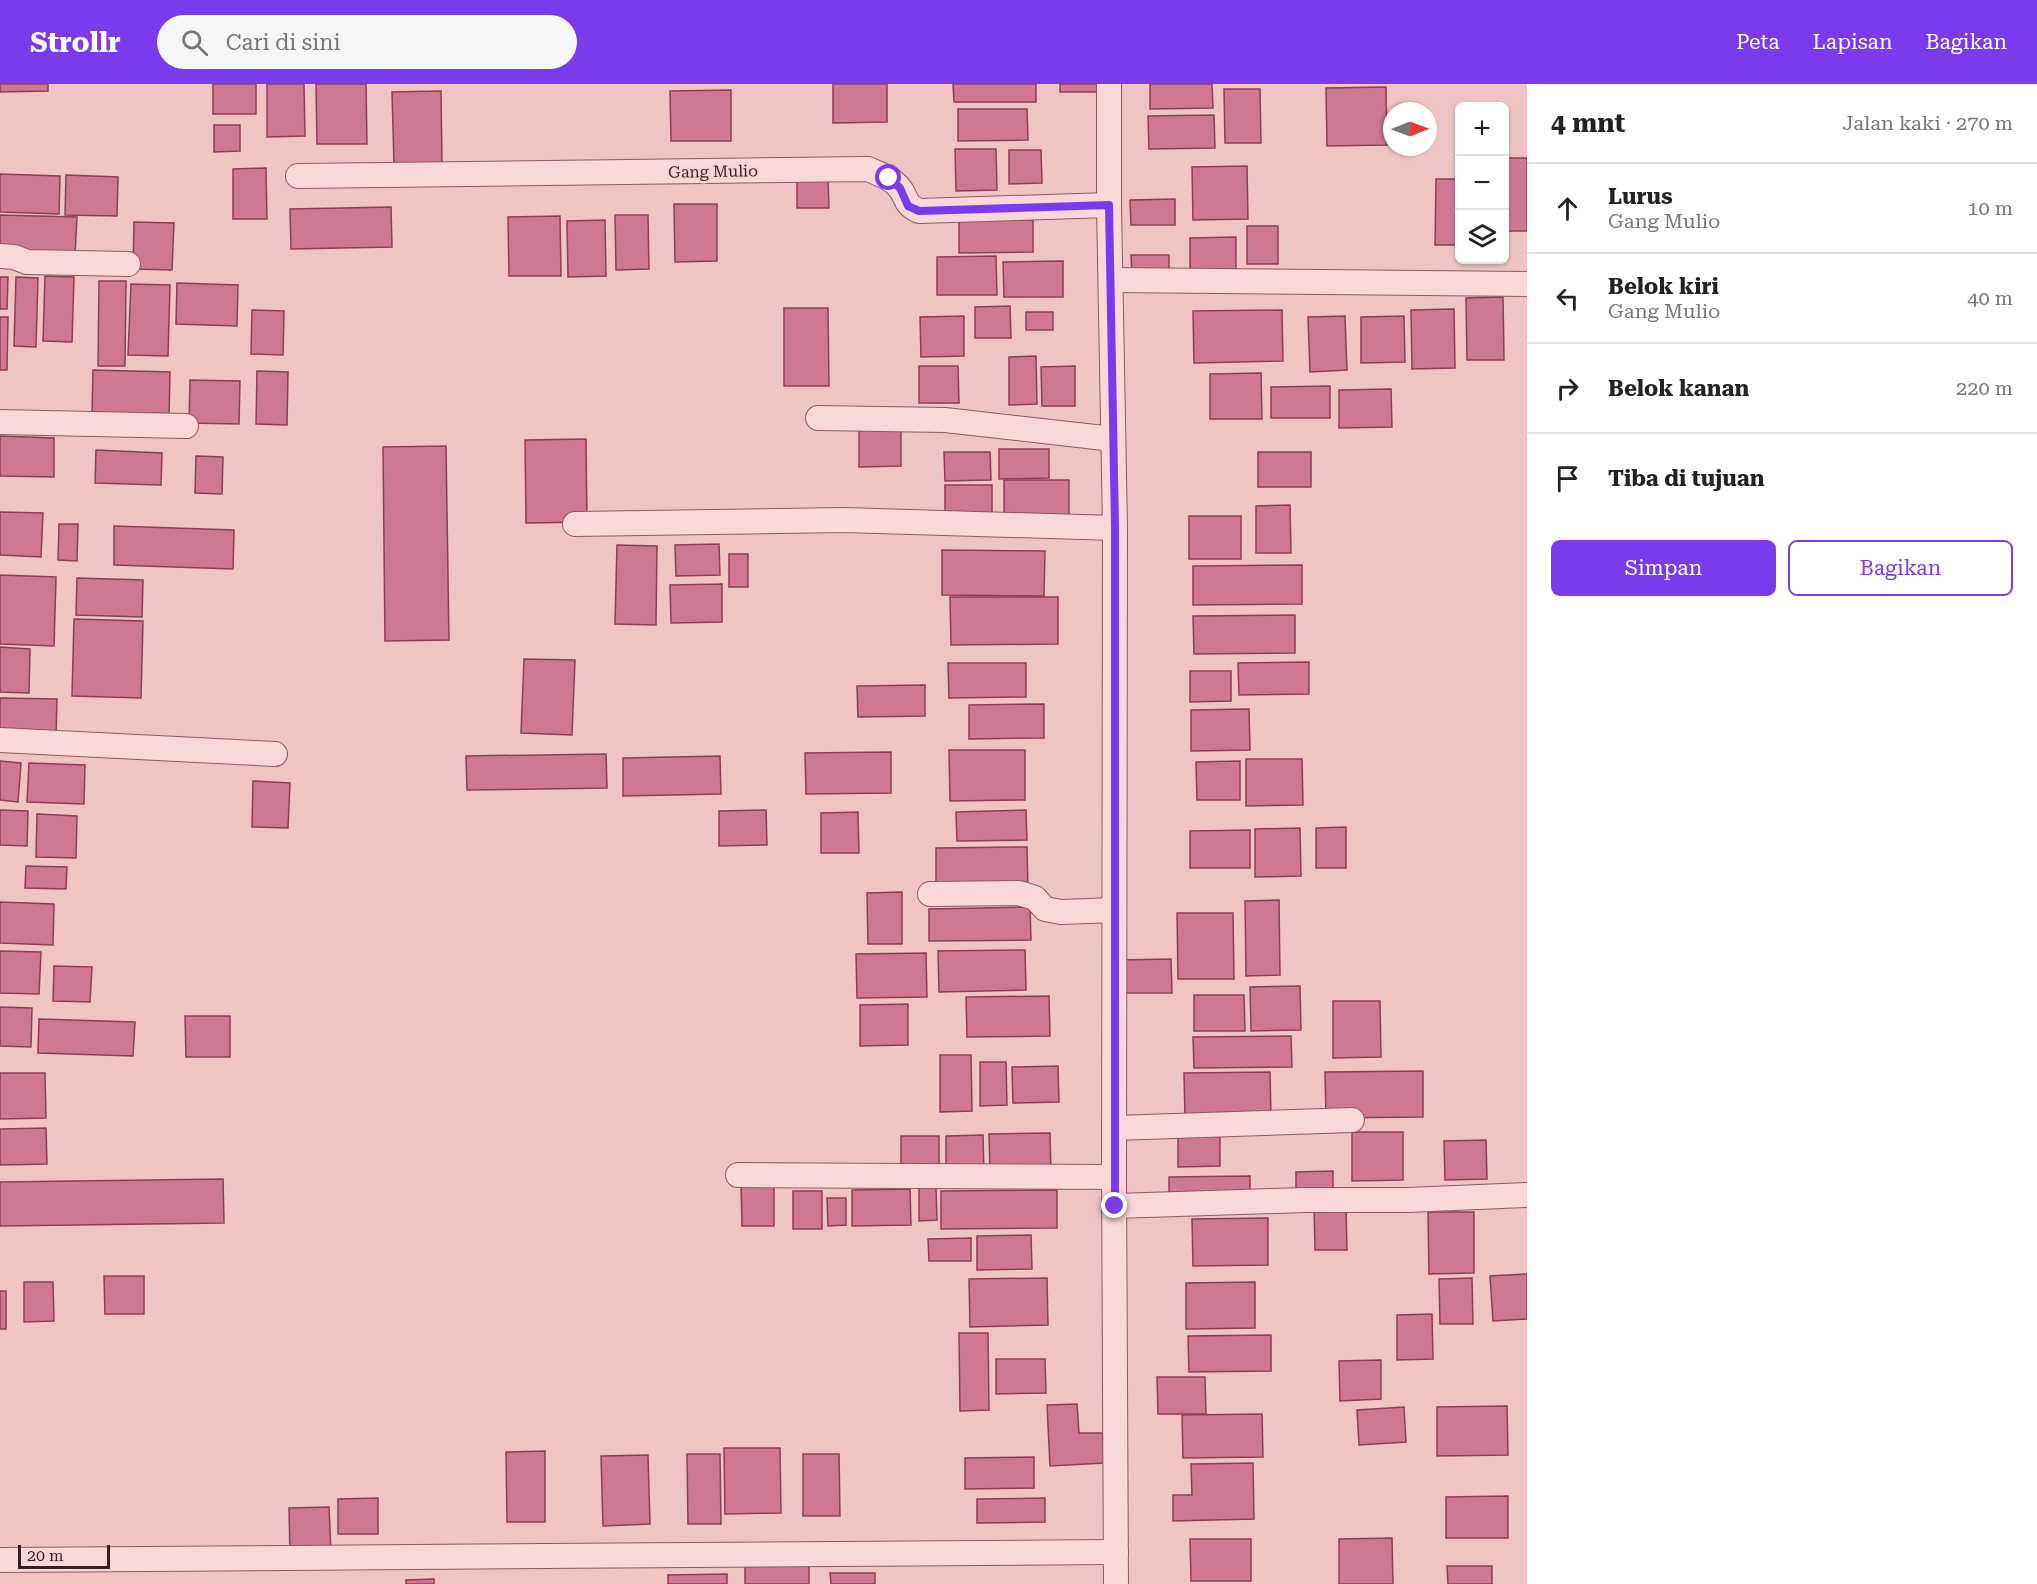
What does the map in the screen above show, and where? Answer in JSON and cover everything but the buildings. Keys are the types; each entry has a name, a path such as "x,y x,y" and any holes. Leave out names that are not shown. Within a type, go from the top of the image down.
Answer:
{"street":[{"path":"1109,84 1115,528 1116,1584"},
{"name":"Gang Mulio","path":"298,176 868,169 889,178 900,188 908,206 919,211 1109,205"},
{"path":"0,256 34,262 128,264"},
{"path":"1111,280 1527,284"},
{"path":"818,418 945,420 1113,439"},
{"path":"0,422 186,426"},
{"path":"575,524 844,520 1115,528"},
{"path":"0,740 275,754"},
{"path":"930,894 1019,893 1035,898 1045,909 1061,912 1114,910"},
{"path":"1114,1128 1352,1120"},
{"path":"738,1175 1114,1177"},
{"path":"1115,1206 1527,1195"},
{"path":"0,1560 1116,1552"}],"route":[{"path":"889,178 900,188 908,206 919,211 945,212 1109,205 1115,528 1115,1206"}]}
